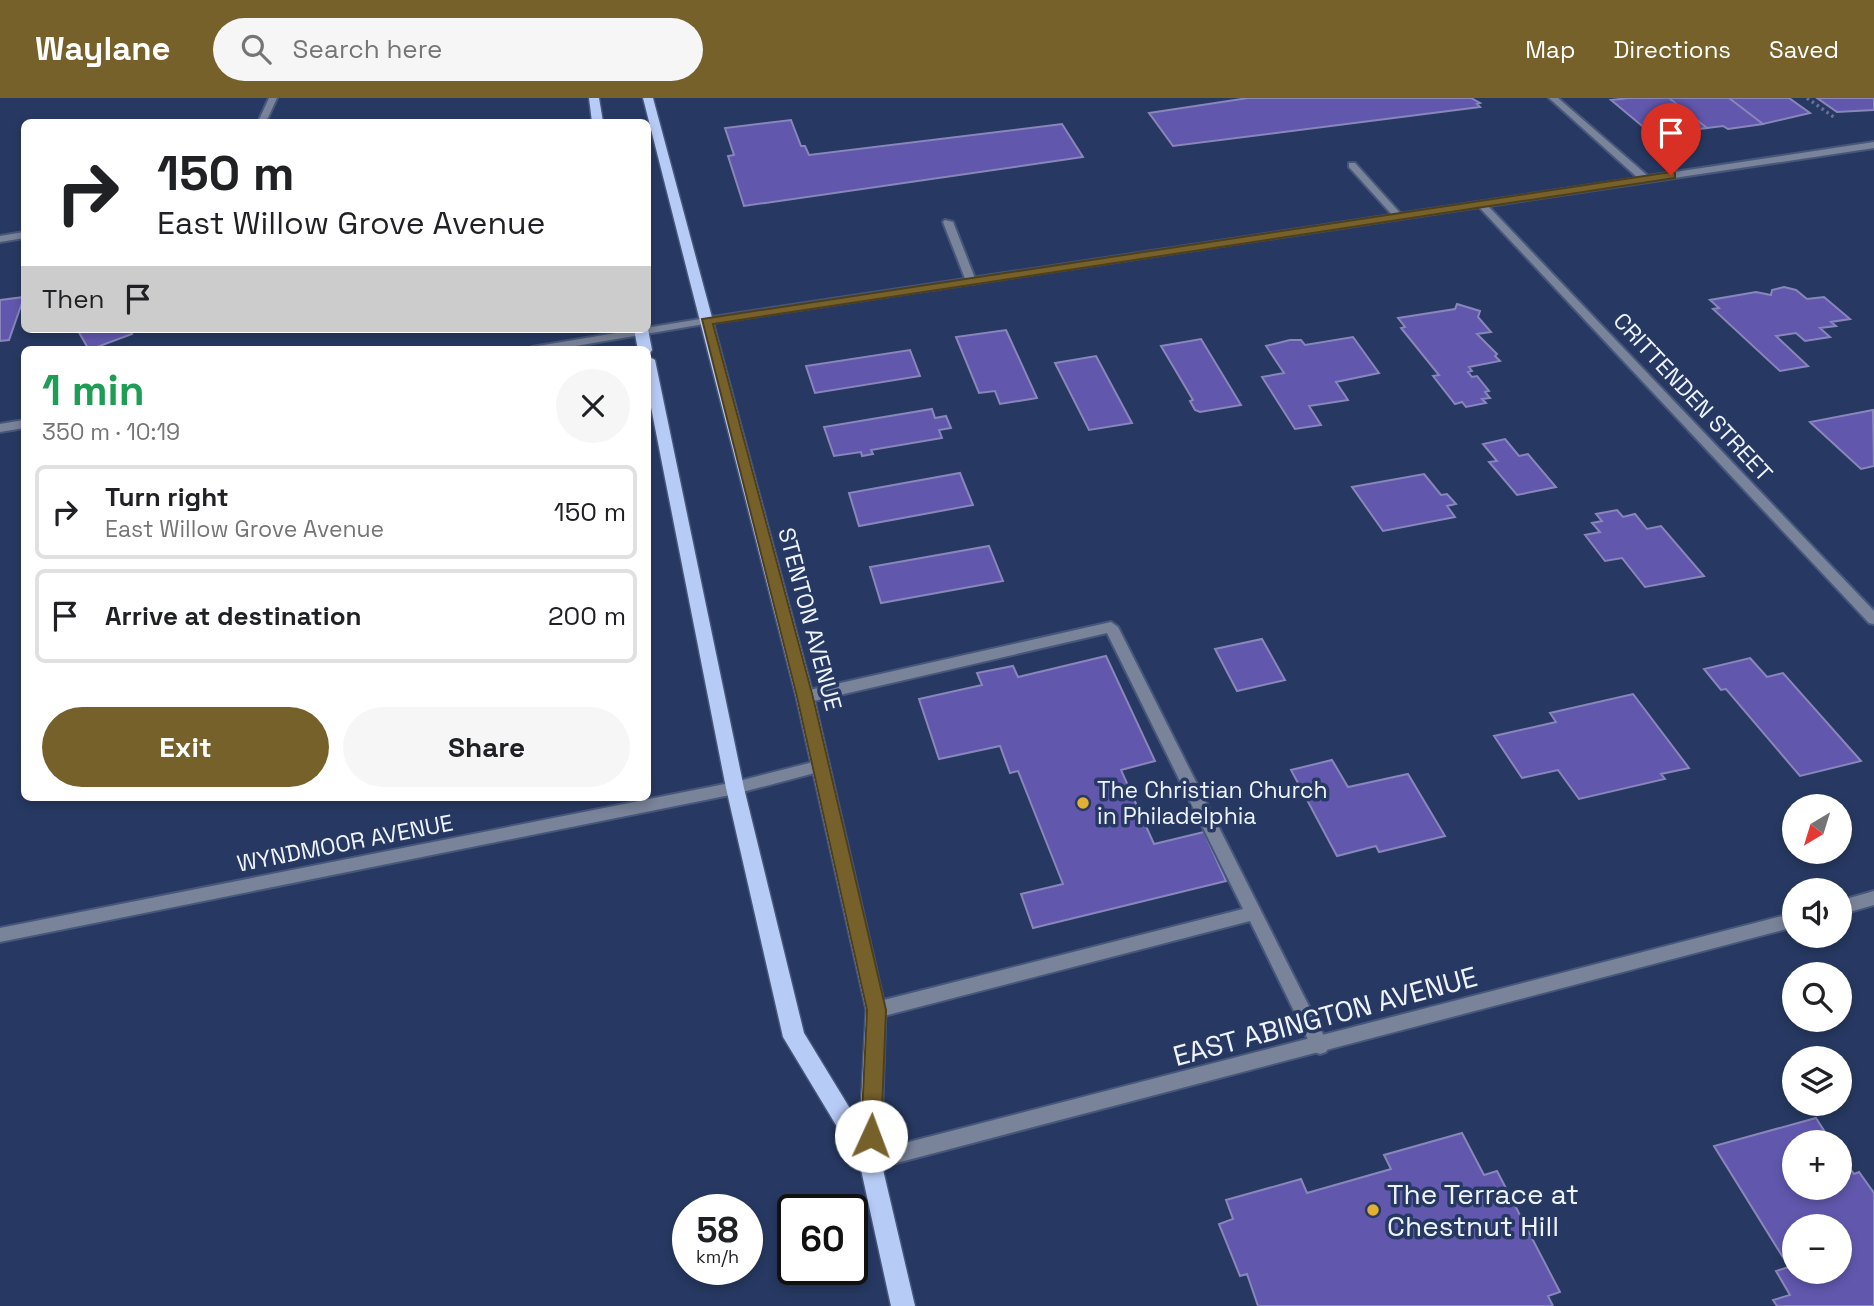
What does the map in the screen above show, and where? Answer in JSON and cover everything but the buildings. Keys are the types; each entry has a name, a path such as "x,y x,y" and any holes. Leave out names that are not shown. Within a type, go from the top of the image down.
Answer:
{"main road":[{"path":"594,98 598,119"},
{"name":"STENTON AVENUE","path":"648,98 805,697 876,1010 870,1161 903,1306"},
{"name":"STENTON AVENUE","path":"651,375 735,788 794,1037 870,1161"}],"street":[{"path":"263,119 273,98"},
{"path":"1553,98 1646,179"},
{"path":"651,329 1874,145"},
{"path":"1352,164 1398,216"},
{"name":"CRITTENDEN STREET","path":"1481,204 1874,619"},
{"path":"948,222 971,281"},
{"path":"0,239 21,236"},
{"path":"554,346 629,333"},
{"path":"0,428 21,424"},
{"path":"805,697 1111,627 1320,1046"},
{"name":"WYNDMOOR AVENUE","path":"0,935 735,788 821,766"},
{"path":"1852,904 1874,898"},
{"path":"876,1010 1254,913"},
{"name":"EAST ABINGTON AVENUE","path":"870,1161 1320,1046 1782,923"}],"path":[{"path":"1807,98 1835,118"}],"place":[{"name":"The Christian Church in Philadelphia","path":"1083,803"},
{"name":"The Terrace at Chestnut Hill","path":"1373,1210"}],"route":[{"path":"871,1136 876,1010 805,697 752,505 706,321 1671,175"}]}
